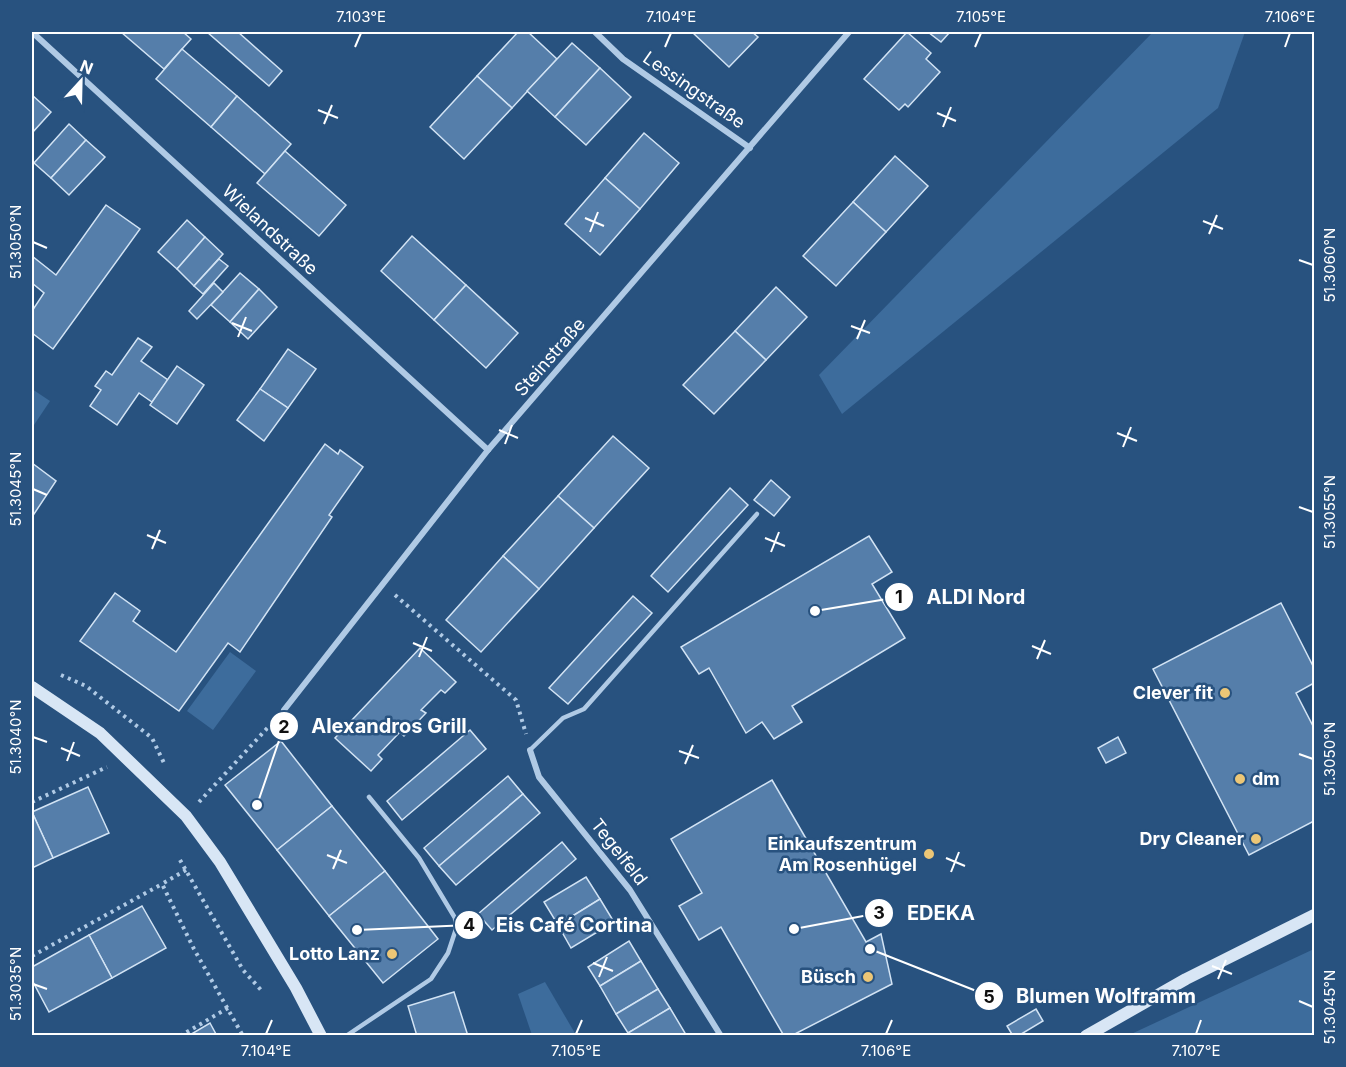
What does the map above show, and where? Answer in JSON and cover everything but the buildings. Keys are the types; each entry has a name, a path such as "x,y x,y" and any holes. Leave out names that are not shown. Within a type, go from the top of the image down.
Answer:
{"street":[{"name":"Wielandstraße","path":"32,32 488,450"},
{"name":"Lessingstraße","path":"595,32 623,59 750,148"},
{"name":"Steinstraße","path":"284,710 488,450 849,32"},
{"path":"32,687 100,733 186,816 225,871 296,987 321,1035"},
{"name":"Tegelfeld","path":"530,750 539,777 630,890 721,1035"},
{"path":"1086,1035 1165,990 1314,915"}],"lane":[{"path":"530,750 563,718 584,709 757,514"},
{"path":"346,1035 431,979 448,953 456,929 454,918 419,858 369,797"}],"path":[{"path":"383,584 516,700 530,750"},
{"path":"61,675 86,686 152,738 165,765"},
{"path":"186,816 284,710"},
{"path":"32,802 127,758"},
{"path":"180,860 243,970 261,990"},
{"path":"32,956 186,870"},
{"path":"162,884 194,949 243,1035"},
{"path":"180,1035 228,1008"}],"shaded area":[{"path":"1153,32 1245,32 1218,108 842,414 819,375"},
{"path":"32,389 50,401 32,428"},
{"path":"230,652 256,671 213,730 187,711"},
{"path":"1314,949 1314,1035 1129,1035"},
{"path":"545,982 576,1035 532,1035 518,994"}],"place":[{"name":"ALDI Nord","path":"815,611"},
{"name":"Clever fit","path":"1225,693"},
{"name":"dm","path":"1240,779"},
{"name":"Alexandros Grill","path":"257,805"},
{"name":"Dry Cleaner","path":"1256,839"},
{"name":"Einkaufszentrum Am Rosenhügel","path":"929,854"},
{"name":"EDEKA","path":"794,929"},
{"name":"Eis Café Cortina","path":"357,930"},
{"name":"Blumen Wolframm","path":"870,949"},
{"name":"Lotto Lanz","path":"392,954"},
{"name":"Büsch","path":"868,977"}]}
